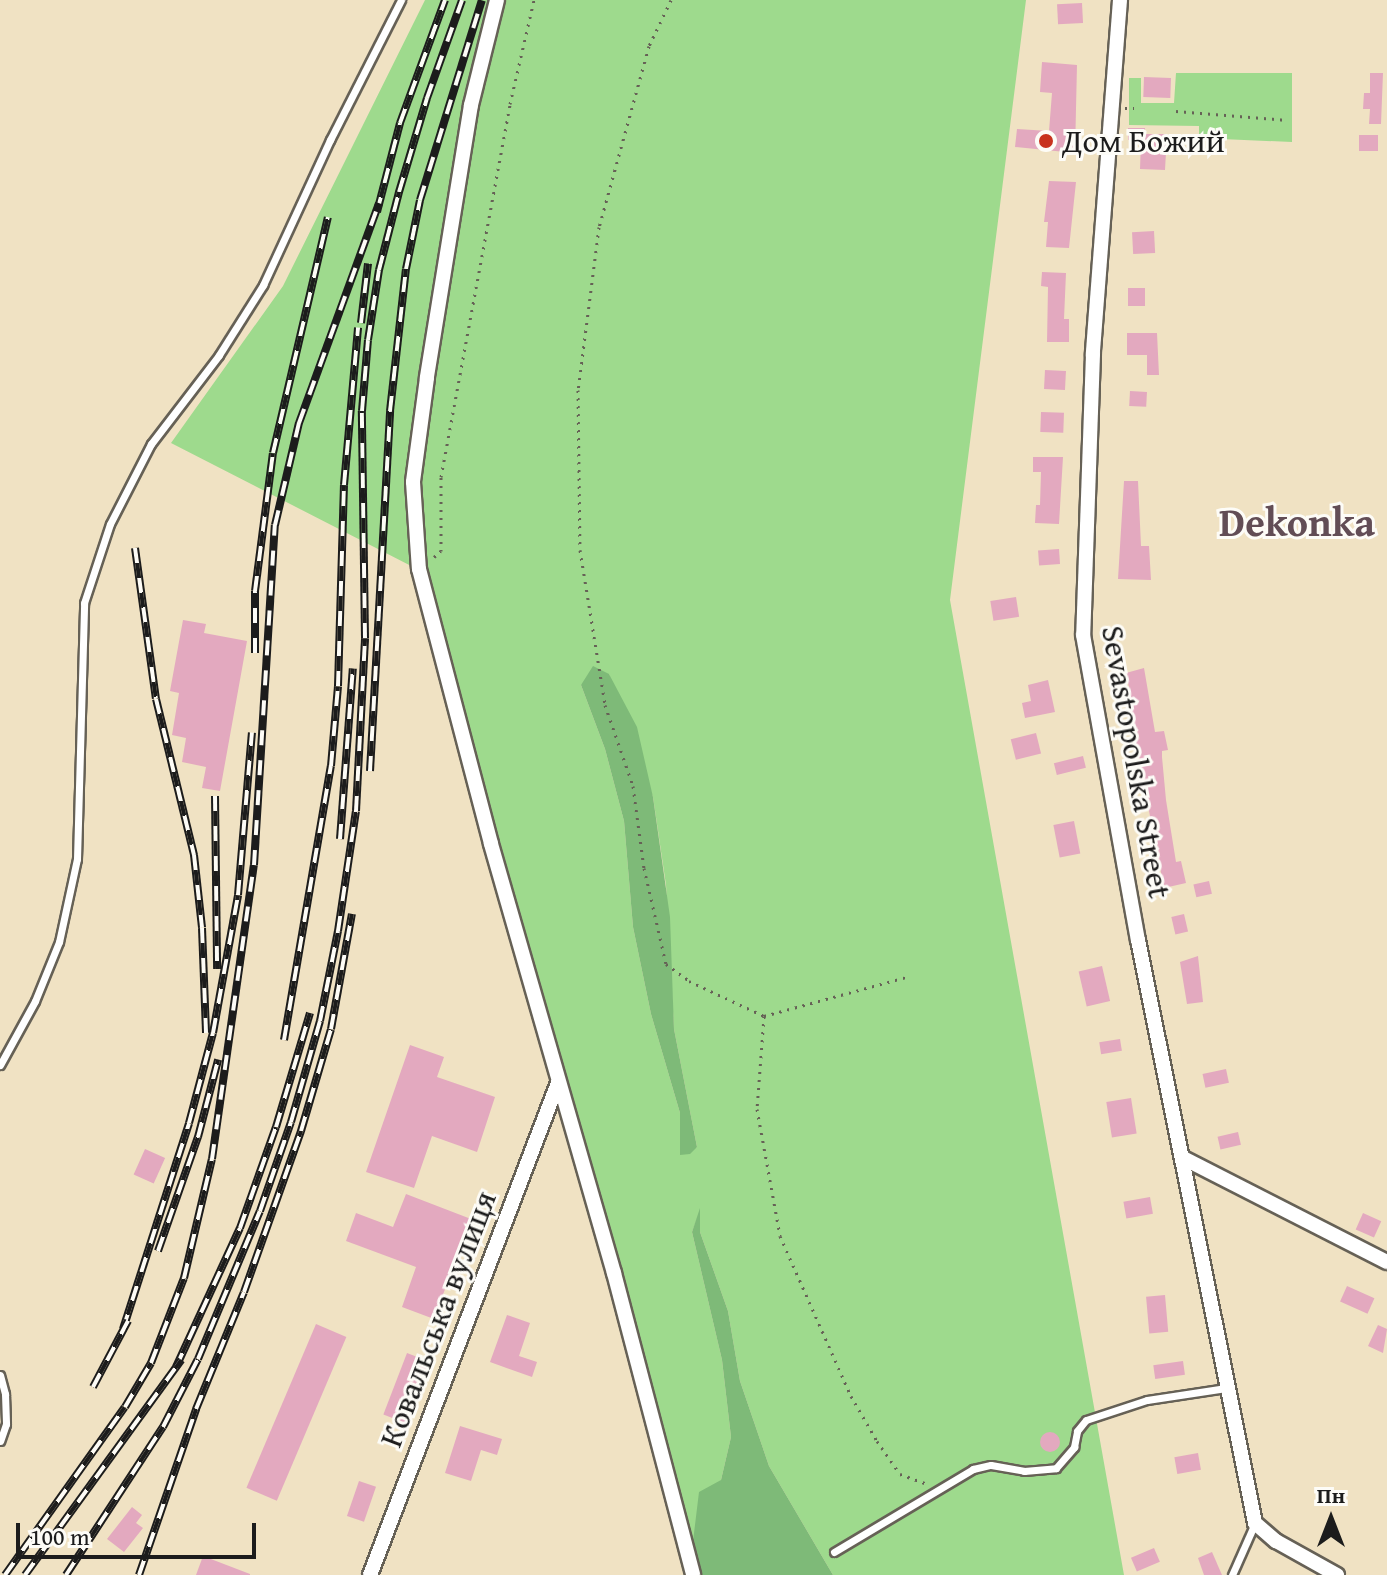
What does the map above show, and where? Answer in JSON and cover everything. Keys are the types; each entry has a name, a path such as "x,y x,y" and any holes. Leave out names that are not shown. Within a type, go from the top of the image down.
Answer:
{"street":[{"path":"497,0 471,105 427,378 413,482 419,569 558,1083 614,1273 693,1575"},
{"name":"Sevastopolska Street","path":"1120,0 1093,354 1083,635 1138,940 1255,1523"},
{"name":"Ковальська вулиця","path":"370,1575 558,1083"},
{"path":"1183,1158 1387,1262"},
{"path":"1255,1523 1276,1541 1337,1575"}],"lane":[{"path":"0,1065 35,1001 59,942 77,859 84,603 110,524 151,444 219,355 263,285 330,140 401,0"},
{"path":"0,1375 5,1394 6,1424 0,1441"},
{"path":"834,1552 933,1490 973,1469 991,1465 1024,1471 1056,1468 1074,1447 1077,1431 1086,1420 1147,1400 1226,1388"},
{"path":"1232,1575 1255,1523"}],"path":[{"path":"419,569 441,551 441,477 510,104 534,0"},
{"path":"671,0 649,46 599,227 578,390 580,550 605,705 633,786 644,868 666,964 689,981 764,1016 910,976"},
{"path":"1176,111 1287,120"},
{"path":"764,1016 757,1109 780,1236 838,1369 877,1441 900,1474 921,1478 933,1490"}],"green space":[{"path":"425,0 1026,0 950,600 1124,1575 833,1575 769,1466 740,1381 728,1311 700,1232 700,1211 692,1232 722,1360 731,1437 721,1480 690,1566 419,570 171,443 283,286","holes":["609,674 653,797 666,885 674,1029 697,1147 680,1154 680,1113 651,1014 633,927 624,821 605,749 581,685"]},
{"path":"1176,73 1292,73 1292,142 1199,138 1199,126 1129,125 1129,78 1141,78 1141,103 1174,103"},
{"path":"593,666 609,674 637,727 653,797 670,917 674,1029 697,1147 690,1154 680,1155 680,1113 651,1014 633,927 624,821 605,749 581,685"},
{"path":"700,1208 700,1232 728,1311 740,1381 769,1466 833,1575 693,1575 690,1566 699,1492 721,1480 731,1437 722,1360 692,1232"}],"building":[{"path":"1082,3 1083,23 1058,24 1057,4"},
{"path":"1042,62 1077,65 1075,153 1015,147 1017,129 1049,131 1052,93 1040,92"},
{"path":"1370,73 1383,73 1381,124 1369,124 1370,109 1363,109 1364,93 1370,93"},
{"path":"1144,77 1171,78 1170,98 1143,97"},
{"path":"1128,128 1145,128 1145,134 1167,134 1165,170 1140,169 1141,140 1128,140"},
{"path":"1359,135 1378,135 1378,151 1359,151"},
{"path":"1049,181 1076,182 1069,248 1046,247 1048,222 1044,222"},
{"path":"1154,231 1155,253 1133,254 1132,232"},
{"path":"1042,272 1066,273 1064,319 1069,319 1069,342 1047,342 1048,287 1041,286"},
{"path":"1128,288 1145,288 1145,306 1128,306"},
{"path":"1127,333 1157,333 1159,375 1147,375 1147,355 1127,355"},
{"path":"1045,370 1066,371 1065,390 1044,389"},
{"path":"1130,391 1147,392 1146,407 1129,406"},
{"path":"1041,412 1064,413 1063,433 1040,432"},
{"path":"1033,457 1063,457 1059,524 1035,523 1036,505 1040,505 1041,472 1033,472"},
{"path":"1124,481 1138,481 1141,546 1149,546 1151,580 1118,579"},
{"path":"1059,549 1060,564 1039,565 1038,550"},
{"path":"1016,597 1019,617 993,621 990,601"},
{"path":"183,620 206,624 204,633 247,641 220,791 202,788 206,767 182,762 186,738 172,735 179,693 170,691"},
{"path":"1144,668 1155,732 1164,731 1168,750 1162,751 1166,800 1176,862 1181,861 1186,883 1164,888 1127,698 1131,697 1126,673"},
{"path":"1048,680 1055,712 1025,718 1022,703 1031,701 1028,685"},
{"path":"1036,733 1041,753 1016,760 1011,739"},
{"path":"1083,756 1086,768 1057,775 1054,763"},
{"path":"1074,821 1080,853 1060,857 1053,825"},
{"path":"1209,881 1212,894 1196,897 1193,885"},
{"path":"1184,914 1188,932 1175,934 1171,917"},
{"path":"1198,956 1203,1002 1187,1004 1180,962"},
{"path":"1102,966 1110,1001 1087,1006 1079,971"},
{"path":"1120,1039 1122,1051 1101,1054 1099,1042"},
{"path":"410,1045 444,1057 437,1077 495,1097 477,1152 432,1136 414,1188 366,1172"},
{"path":"1226,1069 1229,1083 1205,1088 1203,1074"},
{"path":"1131,1098 1137,1134 1112,1137 1106,1102"},
{"path":"1238,1132 1241,1145 1220,1149 1218,1137"},
{"path":"145,1149 165,1158 154,1184 134,1175"},
{"path":"406,1194 471,1219 434,1319 402,1307 416,1267 346,1241 356,1213 393,1227"},
{"path":"1150,1197 1153,1214 1126,1218 1123,1202"},
{"path":"1363,1213 1381,1221 1374,1238 1356,1229"},
{"path":"1347,1286 1374,1298 1367,1314 1340,1302"},
{"path":"1165,1295 1168,1332 1149,1334 1146,1297"},
{"path":"507,1315 530,1323 519,1356 537,1362 532,1377 490,1362"},
{"path":"316,1324 346,1337 277,1501 246,1488"},
{"path":"1378,1325 1387,1329 1383,1353 1368,1346"},
{"path":"407,1353 430,1362 407,1424 383,1415"},
{"path":"1183,1361 1185,1375 1155,1379 1153,1365"},
{"path":"460,1426 502,1439 497,1455 481,1450 471,1481 445,1473"},
{"path":"1050,1432 1057,1435 1060,1442 1057,1449 1050,1452 1043,1449 1040,1442 1043,1435"},
{"path":"1198,1453 1201,1470 1177,1474 1174,1457"},
{"path":"359,1481 376,1487 364,1522 347,1516"},
{"path":"132,1507 142,1515 136,1523 143,1528 124,1552 107,1539"},
{"path":"1154,1548 1160,1562 1137,1572 1131,1558"},
{"path":"1212,1552 1222,1575 1204,1575 1198,1558"},
{"path":"203,1556 250,1574 250,1575 196,1575"}],"railway":[{"path":"377,212 400,123 445,0"},
{"path":"66,1575 163,1427 198,1359 260,1211 291,1122 320,1021 338,931 356,811 365,638 362,411 368,340 379,270 399,192 427,98 462,0"},
{"path":"370,771 390,411 406,269 420,200 482,0"},
{"path":"5,1575 125,1407 151,1363 184,1278 212,1159 254,865 275,525 299,423 379,203"},
{"path":"255,653 255,591 273,453 328,217"},
{"path":"361,323 368,263"},
{"path":"284,1040 331,766 338,686 344,485 358,328"},
{"path":"135,548 156,699 194,855 202,928 206,1033"},
{"path":"340,839 353,668"},
{"path":"123,1329 189,1123 213,1033 238,895 252,733"},
{"path":"215,796 217,969"},
{"path":"139,1575 196,1409 244,1292 301,1131 331,1029 352,914"},
{"path":"176,1367 240,1228 276,1127 310,1013"},
{"path":"158,1251 198,1137 218,1060"},
{"path":"93,1387 128,1321"},
{"path":"25,1575 181,1360"}],"place":[{"name":"Дом Божий","path":"1046,141"}],"district":[{"name":"Dekonka","path":"1297,522"}]}
